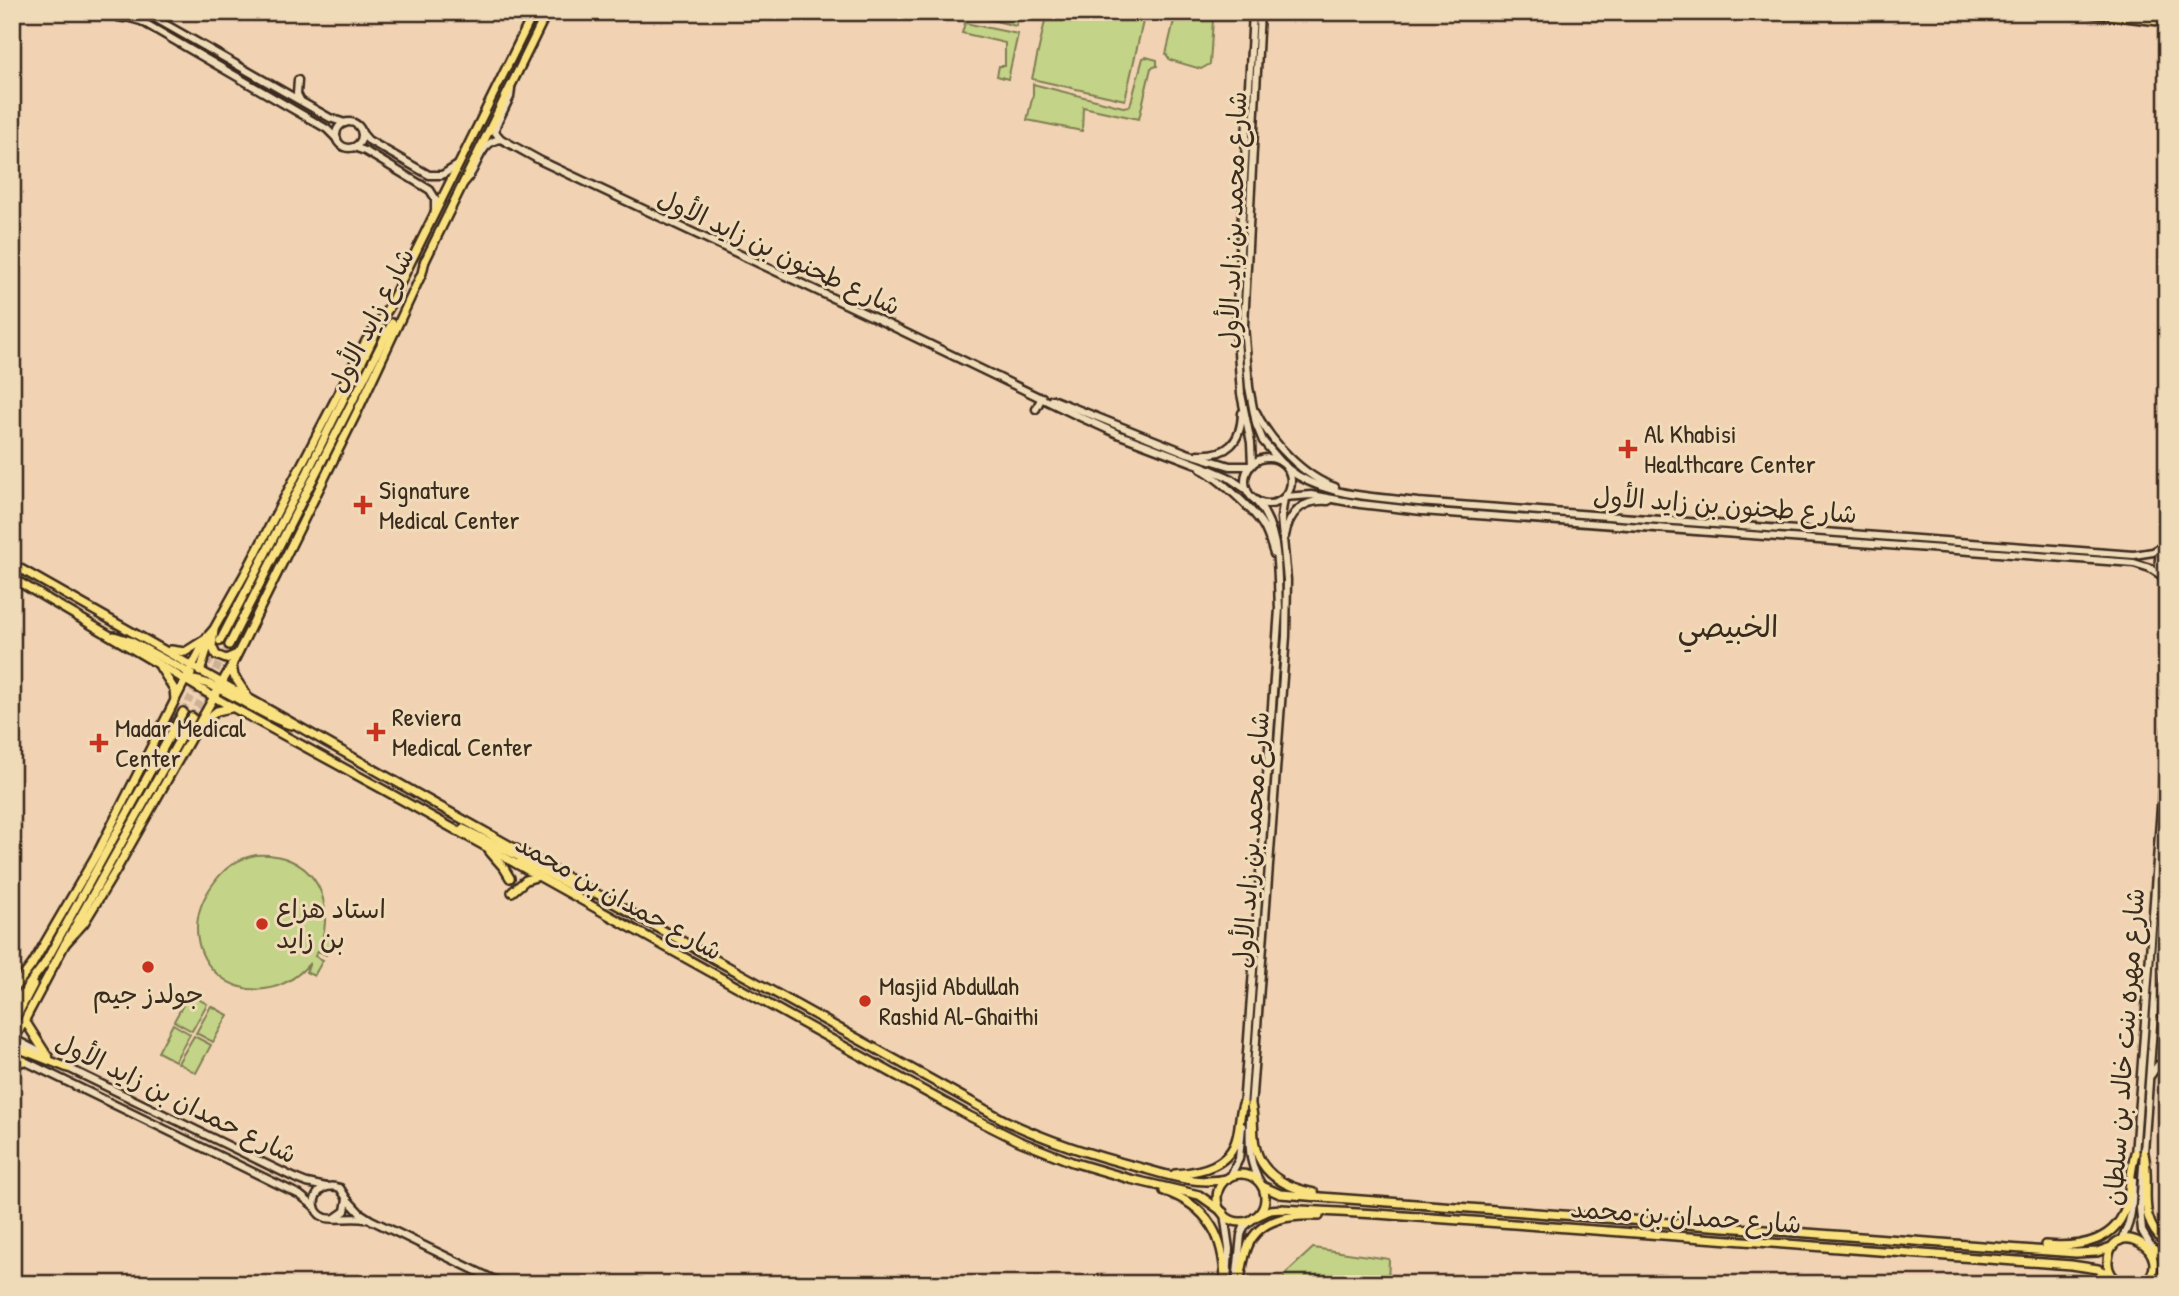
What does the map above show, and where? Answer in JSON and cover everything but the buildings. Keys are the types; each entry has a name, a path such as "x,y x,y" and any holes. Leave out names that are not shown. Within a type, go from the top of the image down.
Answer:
{"main road":[{"name":"شارع زايد الأول","path":"220,640 300,487 534,12"},
{"name":"شارع زايد الأول","path":"229,645 548,12"},
{"path":"2082,12 2135,21 2164,21"},
{"path":"65,944 83,923 232,665 358,410 422,273 425,260"},
{"path":"164,648 185,652 214,629 366,341 388,308"},
{"name":"شارع حمدان بن محمد","path":"12,564 164,648 189,673 218,690 249,698 1004,1120 1075,1150 1168,1175 1202,1182 1228,1178"},
{"name":"شارع حمدان بن محمد","path":"12,578 158,664 200,676 218,690 234,708 997,1131 1063,1158 1130,1179 1199,1195 1223,1213"},
{"path":"214,629 212,646 216,655 226,659 237,653"},
{"path":"214,629 200,676 205,689 218,690 271,719 298,726"},
{"path":"110,636 130,641 189,673 200,676"},
{"path":"12,1007 32,965 110,831 207,637"},
{"path":"158,664 174,689 175,701"},
{"path":"232,665 234,676 249,698"},
{"path":"197,729 217,711 234,708"},
{"path":"12,1025 183,712"},
{"path":"68,1068 13,1041 192,716"},
{"path":"455,830 467,831 520,859 532,857"},
{"path":"485,846 510,878"},
{"path":"517,864 526,862 580,891 598,894"},
{"path":"512,892 526,880 539,876"},
{"path":"12,1007 45,963"},
{"path":"12,991 32,965"},
{"path":"25,1021 48,1056"},
{"path":"12,1065 24,1061"},
{"path":"1168,1175 1205,1170 1224,1158 1236,1141 1247,1105"},
{"path":"1247,1105 1255,1149 1269,1173 1279,1182 1294,1189 1349,1200"},
{"path":"2139,1153 2146,1215 2153,1231 2167,1245"},
{"path":"1980,1245 2001,1242 2077,1246 2102,1238 2112,1230 2123,1214 2139,1153"},
{"path":"1246,1174 1261,1185 1265,1203 1254,1217 1247,1221 1236,1221 1223,1213 1218,1196 1220,1188 1228,1178 1246,1174"},
{"path":"1130,1179 1181,1198 1208,1220 1221,1246 1226,1284"},
{"name":"شارع حمدان بن محمد","path":"1261,1185 1280,1194 1349,1200 2083,1253 2097,1252 2117,1243"},
{"name":"شارع حمدان بن محمد","path":"1254,1217 1270,1210 1281,1209 1346,1213 2071,1265 2098,1269 2113,1277"},
{"path":"1238,1284 1248,1247 1265,1226 1292,1216 1346,1213"},
{"path":"2121,1284 2109,1271 2108,1258 2117,1243 2133,1238 2147,1243 2167,1258"},
{"path":"2145,1283 2155,1270 2152,1249"},
{"path":"2145,1283 2167,1274"}],"street":[{"path":"112,12 118,17 129,15 141,21 327,129 344,146 365,151 430,190 435,198 435,215"},
{"path":"144,12 334,120 355,124 368,140 429,175 442,175 459,164"},
{"name":"شارع محمد بن زايد الأول","path":"1256,12 1259,32 1244,325 1251,401 1258,432 1280,462"},
{"name":"شارع محمد بن زايد الأول","path":"1252,465 1251,443 1242,404 1236,324 1256,12"},
{"path":"298,80 301,102"},
{"path":"501,139 495,132 496,126 510,97 511,84"},
{"path":"337,139 338,129 345,123"},
{"path":"354,147 359,143 362,133"},
{"path":"462,185 472,174 487,144 501,139"},
{"name":"شارع طحنون بن زايد الأول","path":"501,139 1120,435 1218,473 1247,490"},
{"path":"1036,409 1042,397"},
{"name":"شارع طحنون بن زايد الأول","path":"1042,397 1187,453 1230,466 1252,465"},
{"path":"1251,401 1271,438 1307,473 1326,484 1360,494"},
{"path":"1187,453 1216,453 1232,444 1241,429 1242,404"},
{"path":"1164,452 1208,473 1252,513 1265,530 1277,566"},
{"path":"1268,458 1280,462 1287,468 1291,483 1285,498 1273,504 1256,501 1247,490 1245,477 1252,465 1268,458"},
{"name":"شارع طحنون بن زايد الأول","path":"1287,468 1327,489 1418,502 2134,555 2152,552 2165,545"},
{"name":"شارع طحنون بن زايد الأول","path":"1285,498 1311,495 1360,504 1495,517 2134,563 2150,568 2166,579"},
{"name":"شارع محمد بن زايد الأول","path":"1228,1178 1239,1159 1247,1105 1286,625 1287,580 1280,517 1285,498"},
{"name":"شارع محمد بن زايد الأول","path":"1256,501 1266,514 1272,530 1277,566 1278,642 1247,1105 1248,1149 1261,1185"},
{"path":"1284,544 1290,519 1296,510 1305,504 1324,501 1360,504"},
{"path":"2165,545 2158,561 2166,579"},
{"name":"شارع مهره بنت خالد بن سلطان","path":"2152,1249 2142,1231 2139,1216 2139,1153 2167,727"},
{"name":"شارع مهره بنت خالد بن سلطان","path":"2117,1243 2127,1230 2131,1218 2148,1084 2167,830"},
{"name":"شارع حمدان بن زايد الأول","path":"13,1041 297,1179 326,1186"},
{"name":"شارع حمدان بن زايد الأول","path":"12,1055 300,1195 315,1207"},
{"path":"2148,1084 2156,1067 2167,1065"},
{"path":"371,1220 322,1216 315,1207 317,1192 326,1186 340,1188 360,1213 371,1220 503,1284"},
{"path":"335,1219 345,1211 347,1199"},
{"path":"1223,1213 1229,1249 1226,1284"},
{"path":"1238,1284 1241,1235 1247,1223 1254,1217"}],"green space":[{"path":"959,12 1020,12 1016,26"},
{"path":"1047,12 1124,12 1144,17 1125,100 1032,79"},
{"path":"1176,12 1198,12 1210,15 1213,19 1210,64 1201,69 1170,60 1166,54"},
{"path":"965,23 1018,34 1008,79 997,76 999,66 1005,66 1005,43 962,33"},
{"path":"1143,58 1157,60 1157,66 1151,68 1139,119 1083,107 1082,131 1027,120 1033,84 1123,107 1130,106"},
{"name":"استاد هزاع بن زايد","path":"256,855 275,856 304,869 321,893 325,909 321,943 327,935 335,939 326,955 318,951 315,956 323,960 314,976 306,972 310,963 287,982 263,989 239,987 219,976 205,959 198,937 200,911 213,884 232,865"},
{"path":"189,994 207,1004 192,1031 174,1021"},
{"path":"211,1006 228,1015 213,1042 196,1033"},
{"path":"173,1024 190,1034 175,1061 158,1052"},
{"path":"194,1036 211,1045 196,1073 178,1063"},
{"path":"1313,1248 1389,1259 1388,1284 1283,1284 1284,1275"}],"tunnel":[{"path":"183,712 220,641"},
{"path":"192,717 229,645"}],"place":[{"name":"Al Khabisi Healthcare Center","path":"1628,449"},
{"name":"Signature Medical Center","path":"363,505"},
{"name":"Reviera Medical Center","path":"376,732"},
{"name":"Madar Medical Center","path":"99,743"},
{"name":"استاد هزاع بن زايد","path":"262,924"},
{"name":"جولدز جيم","path":"148,967"},
{"name":"Masjid Abdullah Rashid Al-Ghaithi","path":"865,1001"}],"district":[{"name":"الخبيصي","path":"1728,627"}]}
